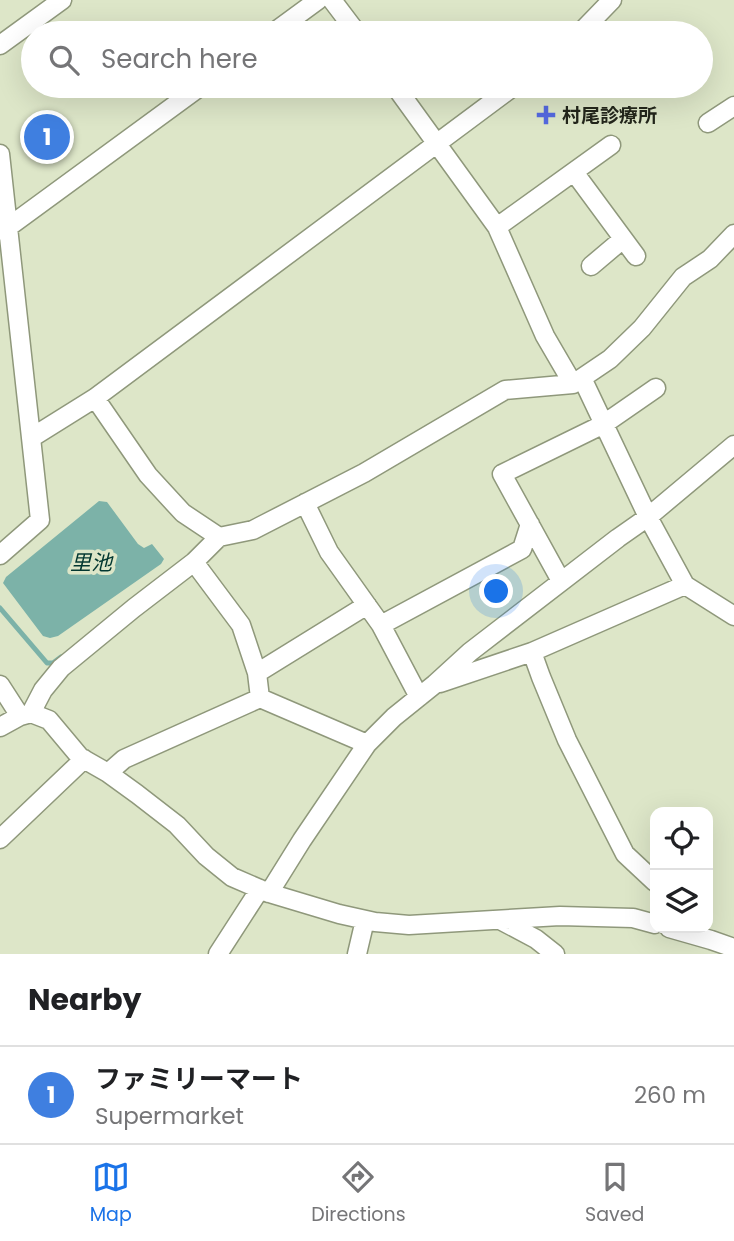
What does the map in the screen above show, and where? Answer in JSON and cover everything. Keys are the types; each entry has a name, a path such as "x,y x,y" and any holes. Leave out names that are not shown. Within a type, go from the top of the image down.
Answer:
{"street":[{"path":"33,21 62,0"},
{"path":"289,21 318,0"},
{"path":"332,0 348,21"},
{"path":"592,21 612,0"},
{"path":"0,45 21,30"},
{"path":"4,230 185,98"},
{"path":"404,98 497,228 545,336 604,424 648,517 685,585 734,617"},
{"path":"31,438 95,398 498,98"},
{"path":"708,123 734,106"},
{"path":"497,228 611,145"},
{"path":"0,154 4,230 40,520 0,555"},
{"path":"574,172 636,256"},
{"path":"0,727 26,715 61,668 194,562 219,537 253,530 364,473 505,390 577,381 610,359 642,328 684,276 710,259 734,234"},
{"path":"591,265 623,239"},
{"path":"561,581 502,474 604,424 656,388"},
{"path":"95,398 148,475 183,513 219,537"},
{"path":"218,954 302,840 367,744 394,717 470,652 648,517 734,444"},
{"path":"305,503 329,552 381,625 419,697"},
{"path":"381,625 522,550 530,524"},
{"path":"194,562 241,625 257,673 260,698"},
{"path":"435,684 532,652 685,585"},
{"path":"257,673 367,605"},
{"path":"532,652 567,740 625,854 650,877"},
{"path":"0,685 26,715 49,720 80,757 108,773 177,825 206,856 232,877 265,891 365,920 409,925 560,916 634,918 650,923"},
{"path":"108,773 124,759 260,698 367,744"},
{"path":"0,839 84,759"},
{"path":"357,954 365,920"},
{"path":"502,921 536,939 555,954"},
{"path":"685,933 734,948"}],"water":[{"name":"里池","path":"99,501 107,502 138,544 144,548 152,544 164,559 161,564 58,636 43,636 3,583 6,577"}],"waterway":[{"path":"0,608 47,663 53,663 61,657"}],"place":[{"name":"村尾診療所","path":"546,115"},
{"name":"ファミリーマート","path":"47,137"}]}
